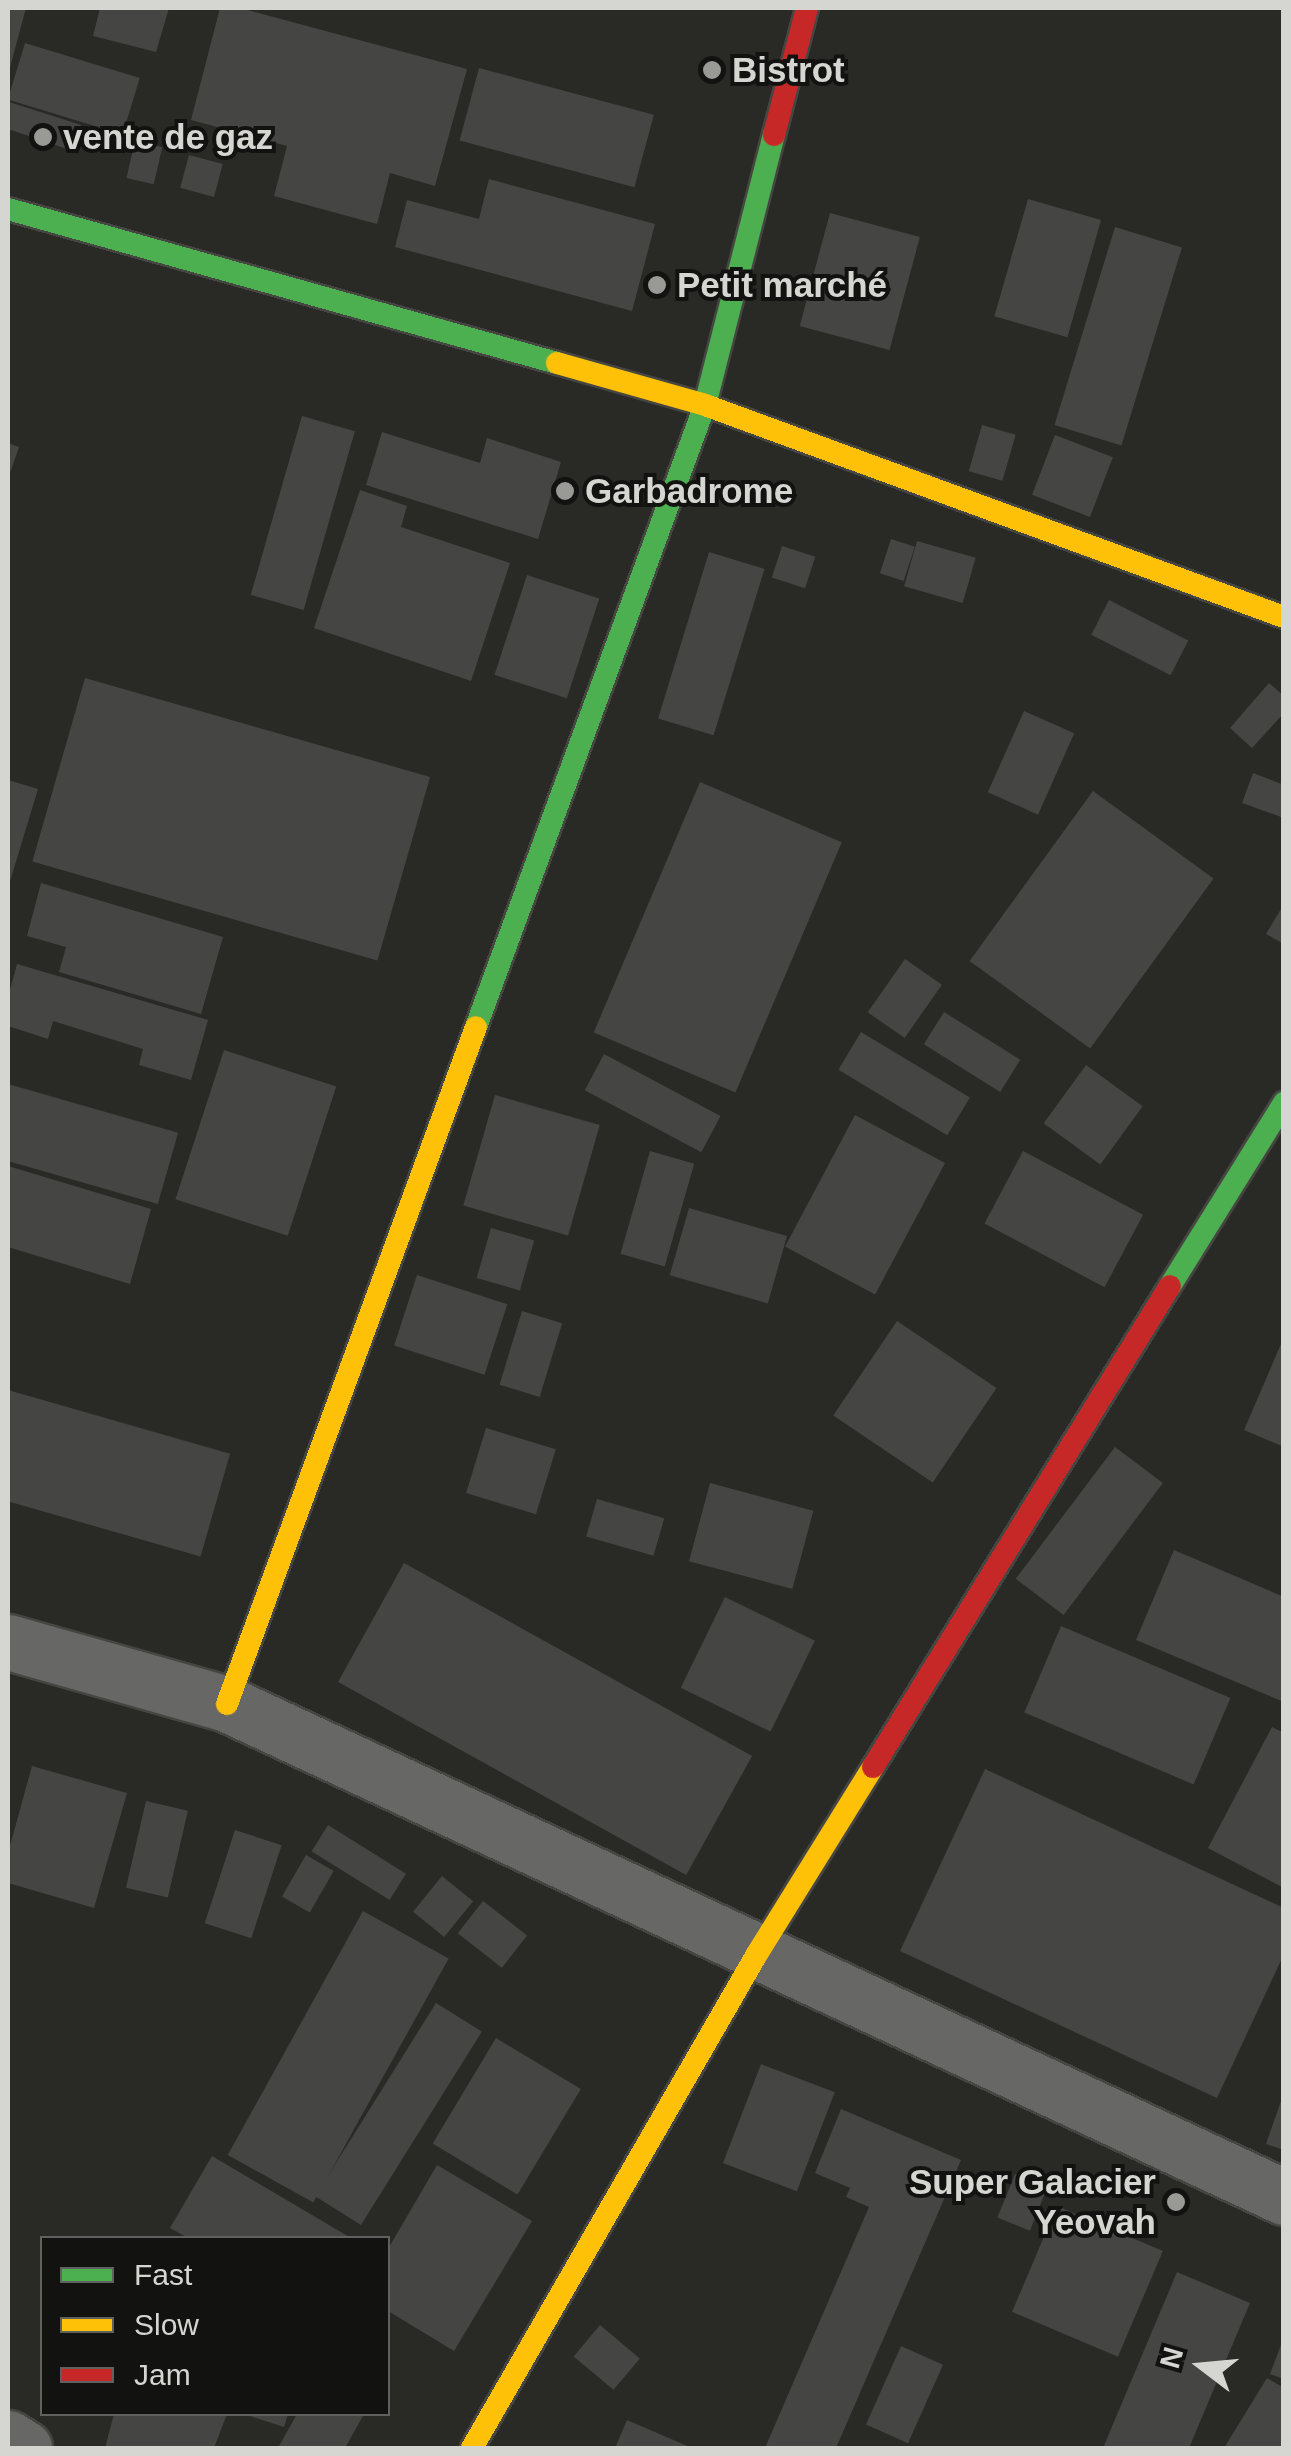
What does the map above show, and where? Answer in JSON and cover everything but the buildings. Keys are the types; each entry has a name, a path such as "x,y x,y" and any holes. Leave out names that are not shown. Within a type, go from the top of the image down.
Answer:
{"street":[{"path":"227,1704 705,405 807,8"},
{"path":"8,209 705,405 1284,617"},
{"path":"472,2448 757,1954 1284,1103"},
{"path":"8,1642 227,1704 1284,2197"},
{"path":"8,2438 24,2448"}],"traffic: fast":[{"path":"476,1027 705,405 774,135"},
{"path":"8,209 557,363"},
{"path":"1170,1286 1284,1103"}],"traffic: slow":[{"path":"557,363 705,405 1284,617"},
{"path":"227,1704 476,1027"},
{"path":"472,2448 757,1954 873,1767"}],"traffic: jam":[{"path":"774,135 807,8"},
{"path":"873,1767 1170,1286"}],"place":[{"name":"Bistrot","path":"712,70"},
{"name":"vente de gaz","path":"43,137"},
{"name":"Petit marché","path":"657,285"},
{"name":"Garbadrome","path":"565,491"},
{"name":"Super Galacier Yeovah","path":"1176,2202"}]}
